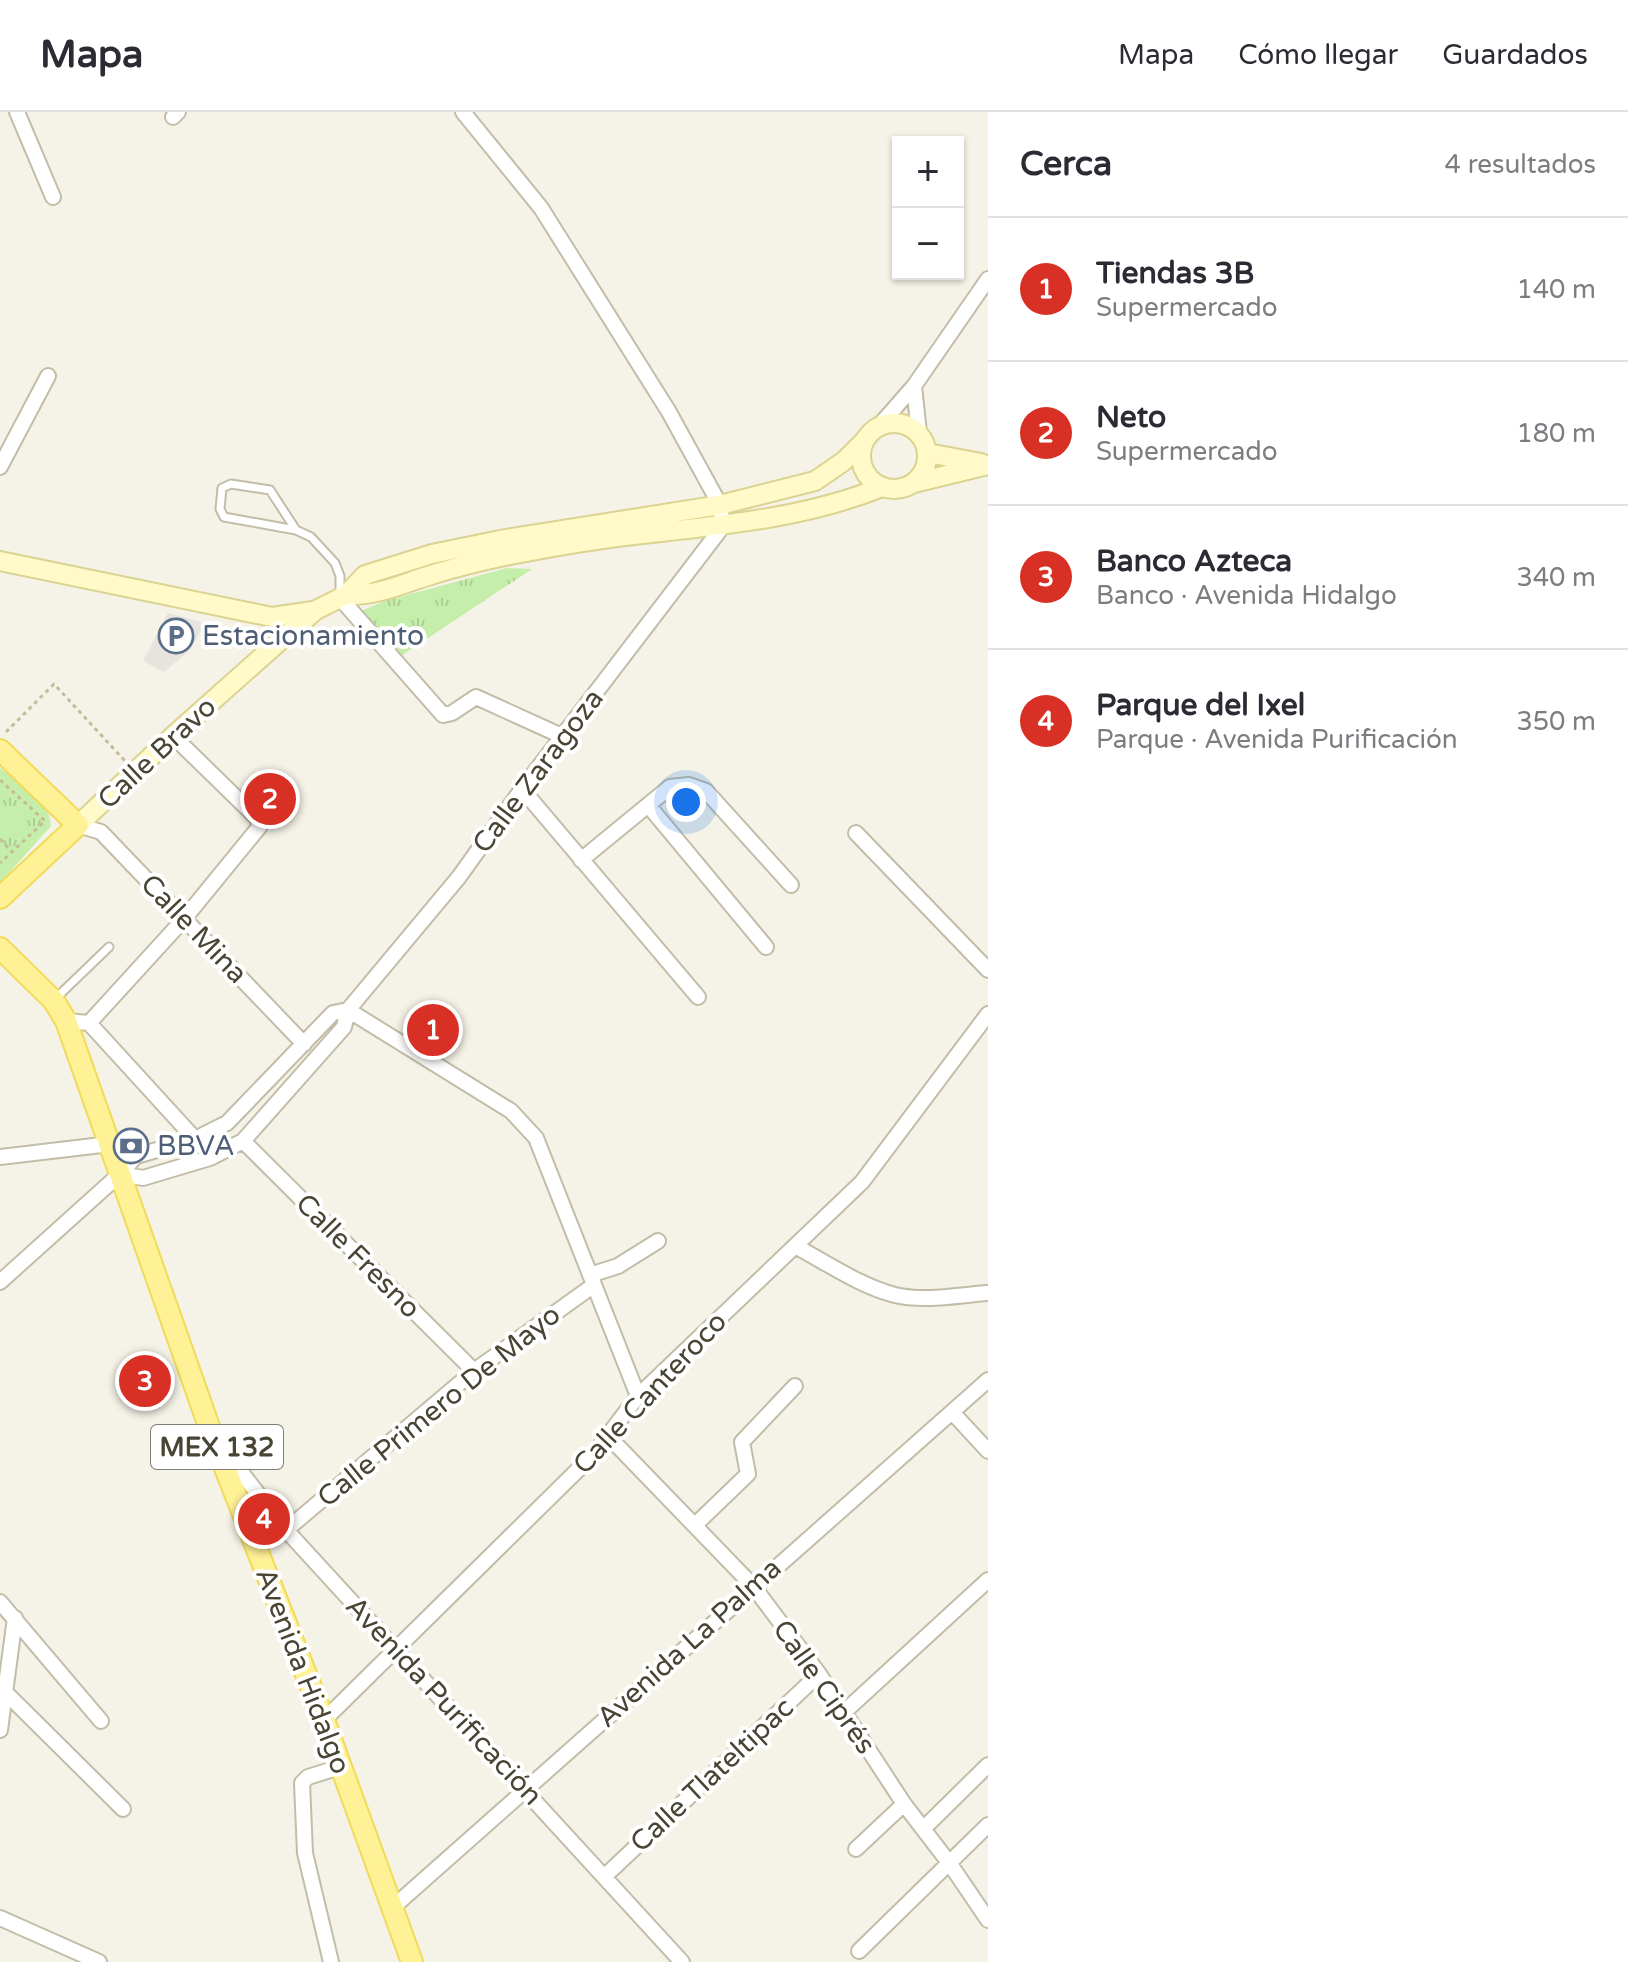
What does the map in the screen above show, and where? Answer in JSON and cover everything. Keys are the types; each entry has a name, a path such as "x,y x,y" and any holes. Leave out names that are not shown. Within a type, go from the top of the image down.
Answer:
{"main road":[{"path":"0,561 272,617 316,610 343,596 365,575 432,554 720,505 815,481 844,461 879,426 900,423 919,433 928,453 927,464 914,483"},
{"path":"864,441 861,452 865,473 882,487"},
{"path":"343,596 369,595 502,556 623,536 723,526 857,497 882,487 904,488 988,465 928,453"},
{"name":"Calle Bravo","path":"0,898 173,736 316,610"},
{"path":"0,750 78,825"},
{"name":"Avenida Hidalgo","path":"0,948 54,1001 66,1021 212,1435 324,1720 412,1962"}],"street":[{"path":"17,112 53,197"},
{"path":"463,112 541,208 669,412 720,505 723,526"},
{"path":"879,426 914,386 988,279"},
{"path":"0,467 48,376"},
{"path":"914,386 919,433"},
{"name":"Calle Zaragoza","path":"120,1174 143,1178 210,1158 243,1141 344,1027 348,1010 459,877 522,789 723,526"},
{"path":"343,596 439,712 448,715 476,697 564,737"},
{"path":"89,1023 184,919 258,831 260,822 173,736"},
{"path":"581,860 670,787 689,785 706,791 791,885"},
{"path":"522,789 698,997"},
{"path":"648,805 766,947"},
{"name":"Calle Mina","path":"78,825 101,832 304,1044"},
{"path":"856,833 988,970"},
{"path":"348,1010 511,1111 524,1123 543,1150 638,1396"},
{"name":"Calle Zaragoza","path":"0,1282 136,1156 195,1139 227,1123 333,1013 348,1010"},
{"name":"Calle Canteroco","path":"324,1720 594,1454 638,1396 862,1182 988,1014"},
{"path":"66,1021 89,1023 195,1139"},
{"name":"Calle Fresno","path":"243,1141 474,1371"},
{"path":"0,1157 110,1144"},
{"name":"Calle Primero De Mayo","path":"286,1530 474,1371 592,1280 658,1241"},
{"path":"795,1246 872,1287 897,1295 922,1298 988,1293"},
{"name":"Avenida La Palma","path":"391,1909 988,1380"},
{"path":"695,1525 748,1474 742,1442 795,1386"},
{"path":"952,1412 988,1451"},
{"name":"Avenida Purificación","path":"212,1435 286,1530 682,1962"},
{"name":"Calle Ciprés","path":"607,1435 753,1586 819,1674 904,1804 988,1920"},
{"path":"843,1713 988,1580"},
{"path":"0,1602 101,1721"},
{"path":"0,1730 15,1618"},
{"name":"Calle Tlateltipac","path":"605,1876 819,1674"},
{"path":"5,1692 123,1809"},
{"path":"923,1829 988,1765"},
{"path":"331,1962 305,1853 302,1783 308,1777 340,1767"},
{"path":"856,1849 904,1804"},
{"path":"859,1951 988,1825"},
{"path":"0,1918 99,1962"}],"lane":[{"path":"296,530 270,490 231,484 222,488 220,509 224,517 296,530 311,537 335,563 343,596"},
{"path":"54,1001 109,947"}],"path":[{"path":"0,737 54,684 135,772"},
{"path":"0,780 45,821 0,863"},
{"path":"0,839 12,852"}],"green space":[{"path":"507,568 532,569 401,656 361,611 385,601"},
{"path":"0,768 39,800 51,826 0,883"}],"shaded area":[{"name":"Estacionamiento","path":"168,613 205,623 190,650 164,672 143,661"}],"place":[{"name":"Estacionamiento","path":"176,636"},
{"name":"Neto","path":"270,799"},
{"name":"Tiendas 3B","path":"433,1030"},
{"name":"BBVA","path":"131,1146"},
{"name":"Banco Azteca","path":"145,1381"},
{"name":"Parque del Ixel","path":"264,1519"}]}
